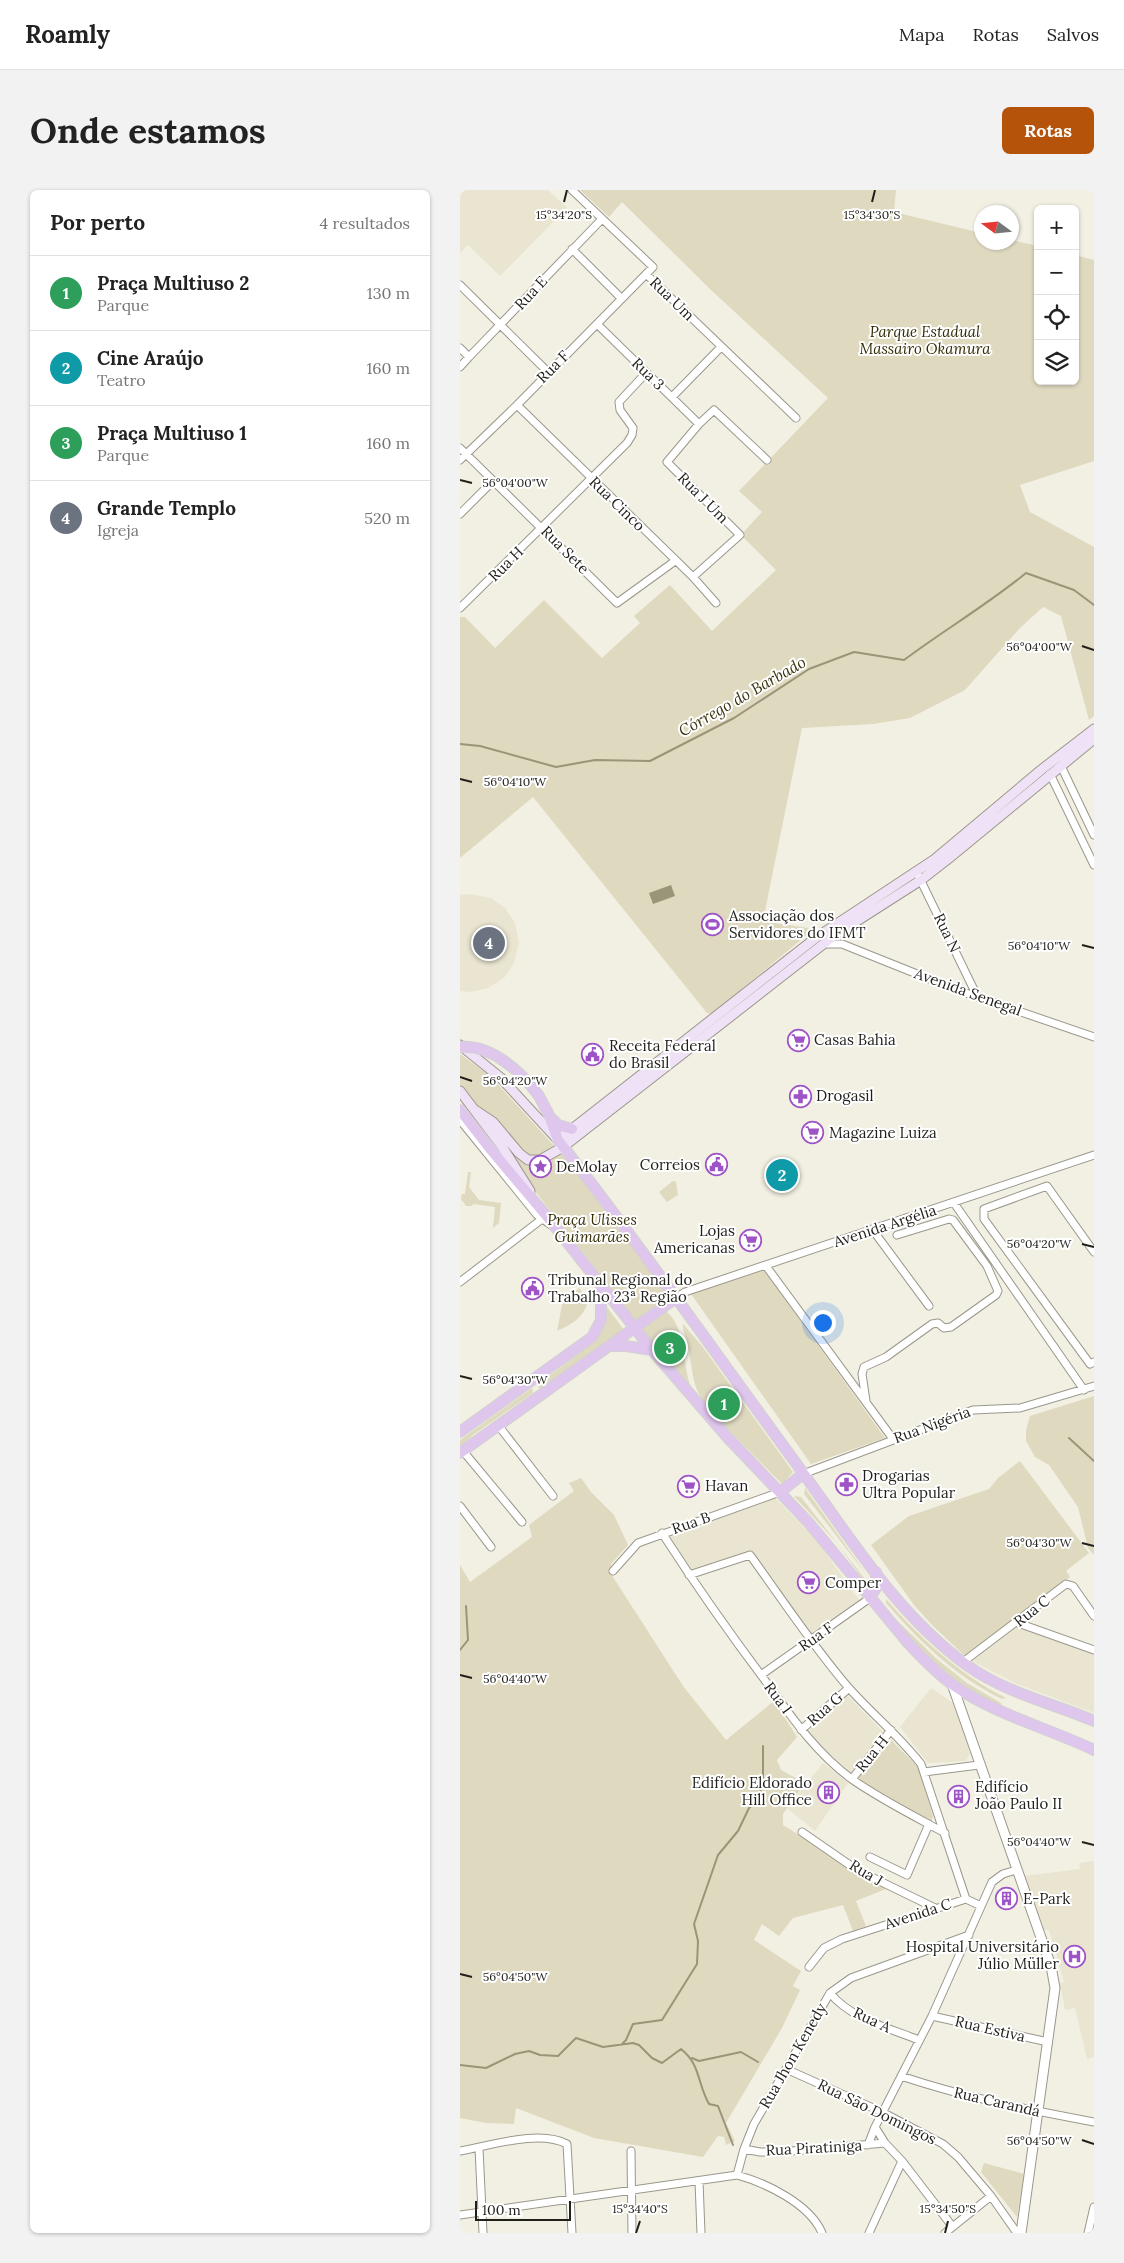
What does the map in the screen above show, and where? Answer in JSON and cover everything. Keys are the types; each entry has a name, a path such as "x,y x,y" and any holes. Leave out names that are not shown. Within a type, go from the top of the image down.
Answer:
{"main road":[{"path":"560,1143 572,1129 832,926 948,860 1061,766 1093,733"},
{"path":"475,1110 492,1122 519,1153 528,1160 540,1160 835,935 918,876 1041,770 1093,733"},
{"path":"460,1046 480,1049 492,1054 518,1073 539,1096 560,1143"},
{"path":"460,1046 501,1078 560,1143 876,1572 924,1627 963,1662 992,1680 1028,1697 1094,1721"},
{"path":"460,1091 503,1148 543,1216"},
{"path":"460,1110 543,1216 602,1286 634,1329 728,1438 831,1549 908,1643 952,1684 990,1706 1094,1750"},
{"path":"549,1116 558,1125 572,1129"},
{"path":"487,1145 525,1201"},
{"path":"460,1432 592,1337 601,1320 602,1286"},
{"path":"462,1452 676,1298"},
{"path":"610,1346 626,1346 652,1350"},
{"path":"532,1382 543,1395"},
{"path":"780,1492 803,1474"},
{"path":"870,1598 876,1588 876,1572"}],"street":[{"name":"Rua Um","path":"572,190 653,267 646,274 796,418"},
{"name":"Rua E","path":"460,367 602,219"},
{"path":"572,249 621,298"},
{"name":"Rua F","path":"460,460 517,406 548,372 646,274"},
{"path":"460,285 548,372"},
{"name":"Rua 3","path":"597,324 698,424"},
{"path":"672,397 721,347"},
{"path":"460,348 469,357"},
{"name":"Rua H","path":"460,609 627,443 634,431 631,423 620,410 619,404 646,373"},
{"name":"Rua Cinco","path":"517,406 693,577 716,603"},
{"path":"698,424 714,410 767,460"},
{"name":"Rua J Um","path":"693,577 740,534 667,462 698,424"},
{"name":"Rua Sete","path":"460,448 617,603 675,561"},
{"path":"460,514 493,481"},
{"path":"1061,766 1094,835"},
{"path":"1050,774 1094,865"},
{"name":"Rua N","path":"918,876 977,996"},
{"path":"832,926 835,935 842,944"},
{"name":"Avenida Senegal","path":"824,944 842,944 957,990 1094,1037"},
{"path":"957,990 970,981"},
{"path":"460,1120 525,1201 543,1216 460,1282"},
{"name":"Avenida Argélia","path":"676,1298 685,1292 954,1203 1094,1154"},
{"path":"1094,1252 1047,1186 984,1209 982,1214 1090,1364 1094,1362"},
{"path":"954,1203 1084,1390"},
{"path":"866,1402 862,1374 864,1367 886,1357 932,1324 938,1323 944,1328 951,1327 996,1295 998,1291 987,1266 954,1220 949,1219 897,1235"},
{"path":"872,1229 929,1306"},
{"path":"766,1266 893,1439"},
{"name":"Rua Nigéria","path":"803,1474 973,1410 1015,1409 1094,1386"},
{"path":"497,1426 531,1474"},
{"path":"497,1426 553,1496"},
{"path":"462,1452 522,1522"},
{"name":"Rua B","path":"613,1571 638,1543 780,1492"},
{"path":"460,1506 491,1548"},
{"name":"Rua I","path":"662,1533 760,1675 801,1730 852,1779 895,1806 945,1833"},
{"name":"Avenida C","path":"689,1574 750,1555 849,1688 907,1747 924,1772 966,1899 842,1939 824,1948 809,1968"},
{"name":"Rua C","path":"963,1662 1066,1584 1073,1586 1094,1616"},
{"name":"Rua F","path":"760,1675 870,1598"},
{"path":"1018,1622 1094,1650"},
{"path":"952,1684 1050,1966 1055,1988 1021,2233"},
{"name":"Rua G","path":"801,1730 849,1688"},
{"name":"Rua H","path":"852,1779 891,1730"},
{"path":"924,1772 979,1765"},
{"path":"870,1857 907,1875 929,1824 939,1814"},
{"name":"Rua J","path":"802,1832 857,1870 935,1908"},
{"path":"868,2145 874,2127 932,2016 992,1882 1003,1874 1016,1870"},
{"path":"966,1899 981,1906"},
{"name":"Rua Jhon Kenedy","path":"737,2176 744,2149 754,2124 830,1993 851,1978 969,1935"},
{"name":"Rua A","path":"830,1993 838,2002 865,2019 919,2040"},
{"name":"Rua Estiva","path":"932,2016 1048,2042"},
{"name":"Rua São Domingos","path":"786,2068 882,2112 943,2144 958,2157 991,2196 1016,2233"},
{"name":"Rua Carandá","path":"901,2076 933,2087 1039,2112 1094,2122"},
{"path":"874,2127 952,2226"},
{"path":"460,2151 526,2138 559,2140 567,2144 572,2233"},
{"name":"Rua Piratiniga","path":"744,2149 770,2152 885,2143"},
{"path":"479,2148 483,2233"},
{"path":"631,2151 632,2233"},
{"path":"869,2233 902,2161"},
{"path":"460,2215 737,2176 754,2180 778,2192 811,2215 822,2233"},
{"path":"698,2181 701,2233"},
{"path":"945,2233 991,2196"},
{"path":"1088,2233 1094,2207"}],"shaded area":[{"path":"460,190 548,190 567,208 500,276 468,245 460,253"},
{"path":"671,885 675,896 653,904 649,893"},
{"path":"470,894 491,898 505,908 515,923 519,942 514,963 504,978 488,988 470,992 460,991 460,895"},
{"path":"775,1498 815,1538 859,1600 811,1636 750,1555 690,1573 668,1537"},
{"path":"1018,1626 1094,1655 1094,1713 1015,1683 972,1661"},
{"path":"931,1688 953,1703 970,1753 966,1761 928,1763 900,1727"},
{"path":"847,1695 885,1734 853,1774 806,1733"},
{"path":"823,1763 848,1783 815,1831 787,1808"},
{"name":"Hospital Universitário Júlio Müller","path":"1094,1861 1094,2057 1087,2059 1075,2008 1065,2010 1060,1983 1064,1982 1049,1930 1042,1930 1024,1876 1080,1869 1079,1863"}],"green space":[{"name":"Parque Estadual Massairo Okamura","path":"580,190 896,190 894,212 974,231 974,250 1019,250 1019,242 1034,245 1034,385 1079,385 1079,256 1094,260 1094,461 1020,485 1030,512 1094,547 1094,716 1089,720 1061,616 1043,607 1020,628 965,690 910,718 873,724 802,728 763,921 814,929 712,1014 707,1013 533,797 460,858 460,617 465,617 495,648 544,600 602,658 640,623 634,616 670,585 712,631 776,570 741,535 762,512 739,491 828,398 710,289 622,202 609,217"},
{"name":"Praça Ulisses Guimarães","path":"460,1054 490,1076 568,1161 667,1293 667,1298 663,1302 636,1321 535,1191 499,1138 460,1087"},
{"path":"468,1172 471,1172 469,1187 479,1200 501,1203 499,1223 493,1228 495,1207 473,1204 472,1206 466,1206 461,1199 462,1194 465,1194"},
{"path":"673,1181 676,1182 678,1195 667,1202 659,1192"},
{"path":"764,1270 885,1438 811,1464 691,1294"},
{"path":"579,1288 588,1300 584,1311 572,1323 557,1331 562,1305"},
{"path":"607,1307 624,1330 541,1390 537,1385 594,1342 603,1326"},
{"path":"666,1311 678,1327 681,1337 691,1387 689,1389 642,1329"},
{"path":"683,1324 702,1346 793,1472 782,1484 708,1409 702,1400 695,1385"},
{"path":"532,1388 533,1393 473,1435 460,1448 460,1440"},
{"path":"1094,1396 1094,1555 1088,1548 1078,1507 1049,1465 1035,1457 1026,1441 1026,1430 1030,1416"},
{"path":"1020,1461 1089,1553 1066,1571 1070,1577 965,1656 914,1605 871,1545 909,1516 989,1489 998,1478"},
{"path":"581,1478 591,1492 614,1515 628,1545 611,1564 613,1577 683,1686 726,1740 774,1701 797,1737 777,1760 781,1770 805,1783 783,1814 783,1825 886,1889 856,1901 866,1926 853,1931 843,1905 793,1918 779,1936 762,1924 754,1940 801,1971 793,1986 800,1990 782,2028 726,2123 735,2141 726,2145 724,2137 718,2136 703,2157 594,2138 516,2108 514,2124 486,2123 460,2118 460,1565 470,1582 532,1537 529,1525 574,1491 569,1483"},
{"path":"805,1488 869,1578 804,1494"},
{"path":"794,1496 801,1497 865,1579 865,1582 836,1542"},
{"path":"886,1599 942,1655 989,1689 1006,1698 1002,1699 985,1690 939,1657 886,1603"},
{"path":"880,1604 938,1660 967,1683 1001,1703 1002,1706 966,1689 950,1677 920,1649"},
{"path":"891,1740 919,1768 933,1817 931,1820 914,1815 857,1779"},
{"path":"984,2163 1024,2174 1017,2217 981,2172"}],"waterway":[{"name":"Córrego do Barbado","path":"460,744 480,746 556,767 595,760 650,761 734,718 809,669 854,652 904,660 1026,573 1074,590 1094,605"},
{"path":"1069,1438 1094,1461"},
{"path":"460,1650 468,1640 466,1606"},
{"path":"622,2044 626,2040 633,2024 662,2020 697,1964 698,1941 694,1924 718,1855 738,1831 749,1808 759,1799 763,1777 763,1746"},
{"path":"460,2065 486,2068 515,2054 529,2051 540,2055 558,2056 576,2038 603,2047 633,2043 639,2045 652,2058 662,2063 681,2049 692,2061 709,2104 718,2106 733,2145"},
{"path":"692,2058 699,2061 741,2052 758,2062"}],"place":[{"name":"Associação dos Servidores do IFMT","path":"713,925"},
{"name":"Grande Templo","path":"489,943"},
{"name":"Casas Bahia","path":"798,1040"},
{"name":"Receita Federal do Brasil","path":"593,1055"},
{"name":"Drogasil","path":"800,1096"},
{"name":"Magazine Luiza","path":"813,1133"},
{"name":"Correios","path":"716,1165"},
{"name":"DeMolay","path":"540,1167"},
{"name":"Cine Araújo","path":"782,1175"},
{"name":"Lojas Americanas","path":"751,1240"},
{"name":"Tribunal Regional do Trabalho 23ª Região","path":"532,1289"},
{"name":"Praça Multiuso 1","path":"670,1348"},
{"name":"Praça Multiuso 2","path":"724,1404"},
{"name":"Drogarias Ultra Popular","path":"846,1485"},
{"name":"Havan","path":"689,1486"},
{"name":"Comper","path":"809,1583"},
{"name":"Edifício Eldorado Hill Office","path":"828,1792"},
{"name":"Edifício João Paulo II","path":"959,1796"},
{"name":"E-Park","path":"1007,1899"},
{"name":"Hospital Universitário Júlio Müller","path":"1075,1956"}]}
